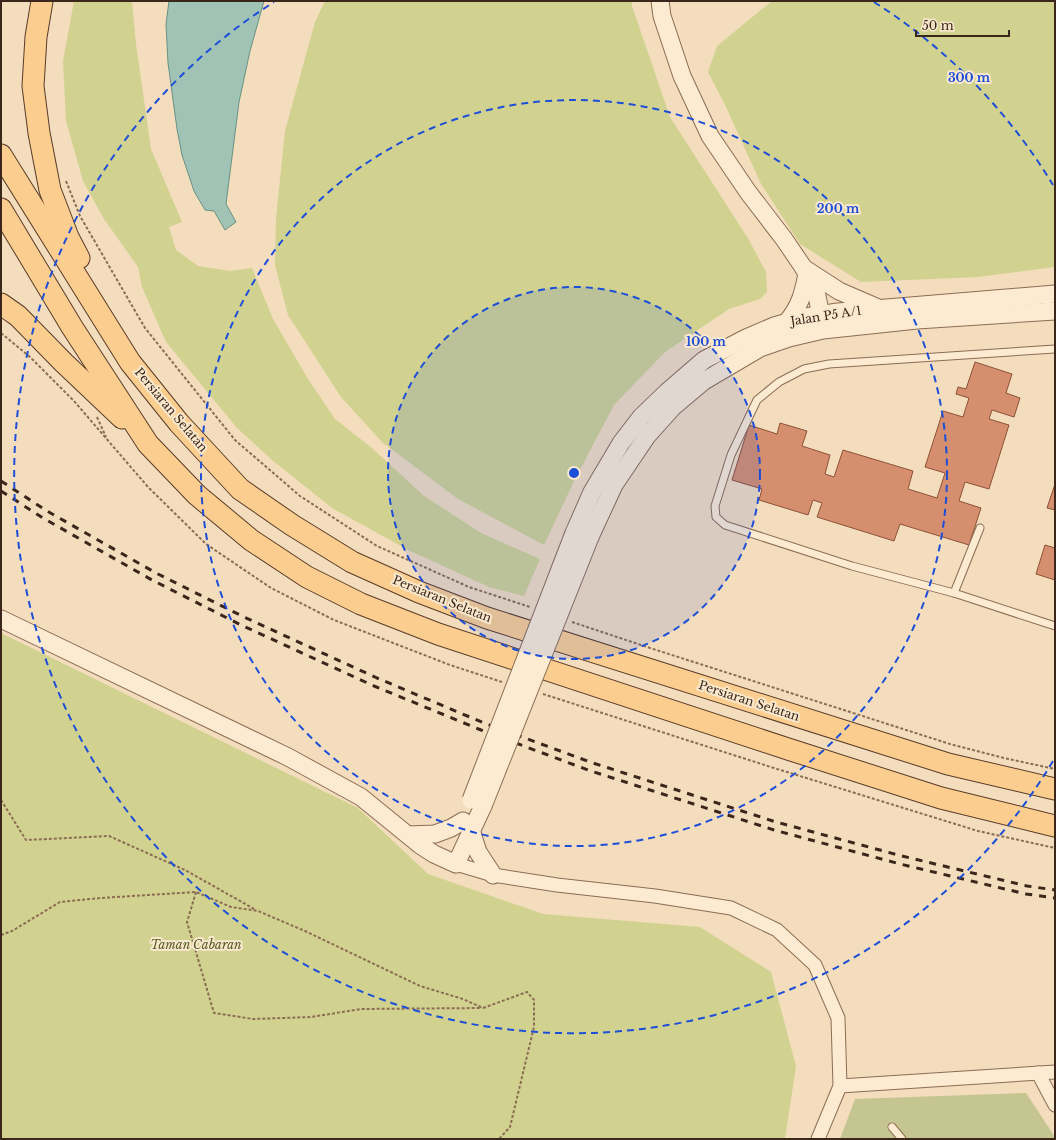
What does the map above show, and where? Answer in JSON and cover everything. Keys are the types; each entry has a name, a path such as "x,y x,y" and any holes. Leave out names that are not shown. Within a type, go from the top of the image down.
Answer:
{"main road":[{"path":"42,1 36,37 33,86 38,133 50,190 68,237 130,362"},
{"name":"Persiaran Selatan","path":"1,155 130,362 179,423 240,489 292,525 359,565 419,592 487,618 948,764 1055,789"},
{"path":"1,209 72,327 148,444"},
{"path":"1,304 18,316 64,363 148,444 197,495 251,540 308,577 361,604 438,634 828,762 941,798 1055,826"}],"street":[{"path":"660,1 662,16 682,76 710,136 748,192 784,239 805,271 816,291 822,322"},
{"path":"805,271 840,291 879,308"},
{"path":"787,322 794,313 803,294 805,271"},
{"name":"Jalan P5 A/1","path":"582,535 647,436 673,407 704,381 760,348 789,338 822,322 838,312 1055,294"},
{"name":"Jalan P5 A/1","path":"582,535 592,492 621,443 641,417 704,360 746,338 774,326 806,317 822,322 917,320 1055,311"},
{"path":"451,862 477,803 582,535"},
{"path":"1,619 288,756 361,797 420,845 451,862 493,875 556,885 655,896 731,908 777,930 815,965 838,1018 840,1086 818,1139"},
{"path":"408,835 435,834 451,828 467,826"},
{"path":"467,826 478,852 493,875"},
{"path":"840,1086 1055,1072"},
{"path":"1038,1073 1055,1105"}],"lane":[{"path":"1055,349 829,364 804,369 779,382 757,400 731,454 715,506 716,517 725,525 852,566 954,593 1055,626"},
{"path":"954,593 980,528"},
{"path":"892,1127 902,1139"}],"path":[{"path":"66,178 80,216 145,328 235,440 300,496 377,546 469,587 537,610"},
{"path":"567,620 950,744 1055,769"},
{"path":"1,800 26,840 109,836 185,870 258,911 305,931 420,986 463,999 483,1008"},
{"path":"1,935 12,931 60,902 101,898 196,892 231,907 258,911"},
{"path":"196,892 187,922 214,1013 253,1019 311,1017 361,1009 483,1008 527,992 534,1000 534,1027 510,1127 499,1139"}],"green space":[{"path":"74,1 132,1 136,44 151,149 182,222 169,227 176,250 198,266 230,271 252,268 273,319 308,379 335,419 372,448 424,496 481,533 540,559 524,596 489,587 408,550 332,508 272,460 237,428 166,342 142,287 138,267 104,219 83,181 66,121 63,61"},
{"path":"325,1 632,1 632,6 670,117 749,240 766,272 767,292 760,299 729,309 665,352 614,405 574,481 544,545 458,499 382,442 341,397 288,315 275,265 276,218 285,131 315,22"},
{"path":"772,1 1055,1 1055,267 978,277 861,282 800,244 761,184 726,107 708,72 717,46"},
{"name":"Taman Cabaran","path":"1,633 358,808 428,874 543,914 700,927 771,972 796,1066 785,1139 1,1139"},
{"path":"1026,1093 1055,1139 840,1139 855,1099"}],"shaded area":[{"path":"169,1 264,1 250,51 239,102 226,204 236,222 225,230 214,211 205,210 194,191 182,155 168,63 166,24"}],"building":[{"path":"975,362 1012,374 1006,393 1020,398 1014,417 992,410 989,419 1009,425 989,489 965,482 959,501 981,508 969,545 900,524 894,541 817,517 822,503 813,500 808,515 759,500 762,489 732,480 749,425 777,434 780,423 807,431 802,446 830,455 825,474 834,477 843,450 913,471 908,489 937,498 945,473 925,467 943,411 963,417 969,398 956,394 958,387 966,389"},
{"path":"1055,484 1055,510 1047,508"},
{"path":"1045,545 1055,548 1055,580 1036,574"}],"railway":[{"path":"1,481 47,511 156,573 244,617 377,678 484,723 590,762 776,822 902,856 1027,886 1055,890"},
{"path":"1,491 43,518 152,580 241,625 374,686 481,730 588,770 774,830 900,864 1026,894 1055,898"}]}
